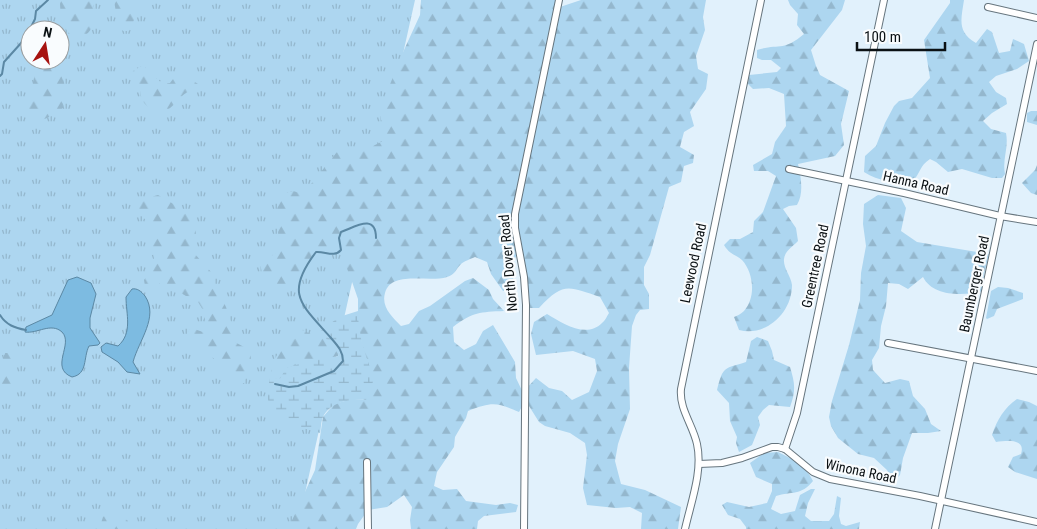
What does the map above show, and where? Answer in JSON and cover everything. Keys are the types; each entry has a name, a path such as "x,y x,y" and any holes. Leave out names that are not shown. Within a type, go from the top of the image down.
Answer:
{"street":[{"name":"North Dover Road","path":"524,529 526,305 524,277 515,228 515,214 521,176 558,0"},
{"name":"Leewood Road","path":"685,529 698,464 697,443 682,408 681,389 761,0"},
{"name":"Greentree Road","path":"785,449 797,413 884,0"},
{"path":"988,7 1037,18"},
{"name":"Baumberger Road","path":"935,529 1037,44"},
{"name":"Hanna Road","path":"789,169 904,192 1000,216 1037,222"},
{"path":"888,343 1037,371"},
{"path":"698,464 722,463 772,447 785,449"},
{"name":"Winona Road","path":"785,449 809,470 830,479 1037,522"},
{"path":"367,462 368,529"}],"green space":[{"path":"0,0 415,0 297,529 0,529"},
{"path":"60,0 91,0 95,12 92,28 78,39 70,34 70,20 62,20"},
{"path":"114,0 134,0 136,16 129,31 123,31 118,26"},
{"path":"421,0 559,0 557,8 581,0 706,0 703,17 705,30 696,56 698,69 708,74 706,89 690,112 694,126 684,132 680,147 694,155 693,163 684,166 681,182 669,187 650,255 644,267 644,285 649,294 649,309 640,310 632,326 629,368 630,409 618,444 615,461 621,484 645,490 681,507 678,529 641,529 642,513 630,507 616,508 587,505 583,488 587,455 585,443 570,433 545,426 539,422 529,406 526,389 536,378 549,388 562,391 572,400 589,392 597,371 595,359 573,351 536,355 531,334 534,322 547,314 574,328 589,330 596,328 609,313 600,297 573,289 560,290 539,308 526,308 520,249 512,264 514,289 503,291 491,274 487,262 475,257 462,263 454,273 447,277 403,279 395,282 389,286 384,298 388,311 401,326 409,324 419,311 430,306 465,281 473,278 489,290 493,299 504,311 477,314 466,318 453,327 454,342 464,350 476,344 483,331 493,325 515,362 516,378 526,399 519,412 494,404 468,411 455,437 454,447 437,472 434,486 443,490 457,489 466,501 496,505 510,503 518,505 516,512 484,516 478,521 477,529 411,529 412,507 404,495 387,507 368,510 356,529 288,529 315,470 323,417 334,404 352,399 366,400 362,344 358,328 358,299 341,250 321,247 287,286 267,284 263,278 260,263 279,251 277,202 281,194 293,191 303,194 337,152 361,152 383,141 380,109 420,15"},
{"path":"788,0 845,0 842,10 811,50 820,75 849,91 841,124 844,145 835,156 798,164 801,195 797,205 783,209 796,228 798,241 787,251 784,259 792,285 788,305 776,321 768,326 759,330 739,330 734,317 743,312 748,306 752,293 751,278 742,260 730,253 724,245 730,239 740,239 753,232 754,221 763,212 776,176 768,171 754,171 753,165 772,154 775,142 786,126 784,94 769,88 753,89 748,84 749,75 777,72 781,68 771,60 757,58 757,50 786,45 804,34 797,25 798,14"},
{"path":"950,0 964,0 961,19 963,30 976,43 987,29 992,32 999,53 1010,51 1013,39 1024,44 1029,61 1017,69 996,76 989,82 996,92 1006,98 1007,104 983,121 991,129 1006,133 1005,174 1002,178 992,178 962,169 948,172 930,159 924,164 912,182 887,181 875,178 864,172 865,156 876,146 894,106 899,101 912,98 930,78 924,40 950,3"},
{"path":"143,65 163,84 170,83 179,71 198,84 195,89 183,95 167,110 153,109 143,102 139,84 132,76 133,71"},
{"path":"36,70 58,70 64,85 63,108 49,117 40,120 29,112 25,104 32,88"},
{"path":"1037,111 1037,125 1027,122 1027,113"},
{"path":"1037,165 1037,195 1031,193 1022,183 1035,170"},
{"path":"158,195 196,217 196,246 194,253 212,273 233,328 235,342 251,351 251,363 244,383 240,384 230,377 221,364 190,345 188,334 191,328 203,332 207,330 203,310 195,297 186,296 162,282 154,287 145,286 144,280 152,269 154,260 153,247 148,222 135,210 136,201"},
{"path":"878,195 901,198 906,208 901,231 917,242 989,254 983,279 983,291 967,294 941,292 928,284 923,277 908,289 899,284 888,283 879,348 872,360 873,370 885,383 900,379 909,381 913,396 925,409 931,424 941,431 912,433 903,458 900,475 893,482 887,470 874,458 858,454 838,438 831,426 829,417 860,300 861,273 866,246 863,224 864,204"},
{"path":"998,287 1023,293 1023,299 997,309 994,316 987,319 991,291"},
{"path":"358,311 365,354 374,379 366,400 342,402 331,407 323,417 320,433 278,418 272,411 269,403 270,378 280,379 286,368 305,362 338,356 340,351 337,342 314,336 339,317"},
{"path":"298,328 317,337 337,342 340,352 338,356 286,368 280,379 270,378 273,362 283,345 283,339 292,329"},
{"path":"757,337 768,341 774,360 790,367 794,382 794,392 790,407 769,405 763,410 758,417 760,425 752,445 739,452 736,443 737,437 730,421 729,403 717,390 721,376 726,369 746,362 751,341"},
{"path":"5,353 10,353 15,359 14,382 9,394 0,386 0,366"},
{"path":"1017,399 1037,406 1037,479 1015,472 1008,467 1013,457 1021,454 1021,445 1014,442 996,442 992,435 996,424 1008,406"},
{"path":"778,452 789,457 807,471 813,481 809,486 800,491 776,496 771,509 781,514 795,511 800,495 815,489 808,503 805,516 811,521 829,521 834,514 837,496 841,498 839,516 841,524 846,526 860,522 859,529 746,529 740,519 728,515 722,505 727,502 749,507 767,503 772,491 772,484 756,477 750,463 764,453"},
{"path":"111,511 118,513 128,521 128,529 99,529 103,517"}],"shaded area":[{"path":"77,277 91,283 96,294 90,318 90,328 100,343 89,346 81,373 72,377 65,373 62,368 65,337 62,332 58,329 49,328 25,332 26,327 52,315 68,280"},
{"path":"132,289 139,290 145,296 150,312 146,329 133,362 140,374 127,372 118,362 102,352 101,347 106,343 118,346 123,341 128,323 126,297"}],"waterway":[{"path":"0,76 4,62 24,41 35,19 36,11 48,0"},
{"path":"275,384 289,387 298,386 334,371 343,361 342,354 337,346 305,307 300,298 301,278 306,266 316,252 335,254 341,250 339,238 341,232 358,225 369,224 375,230 376,238"},
{"path":"0,315 11,326 26,330"}]}
